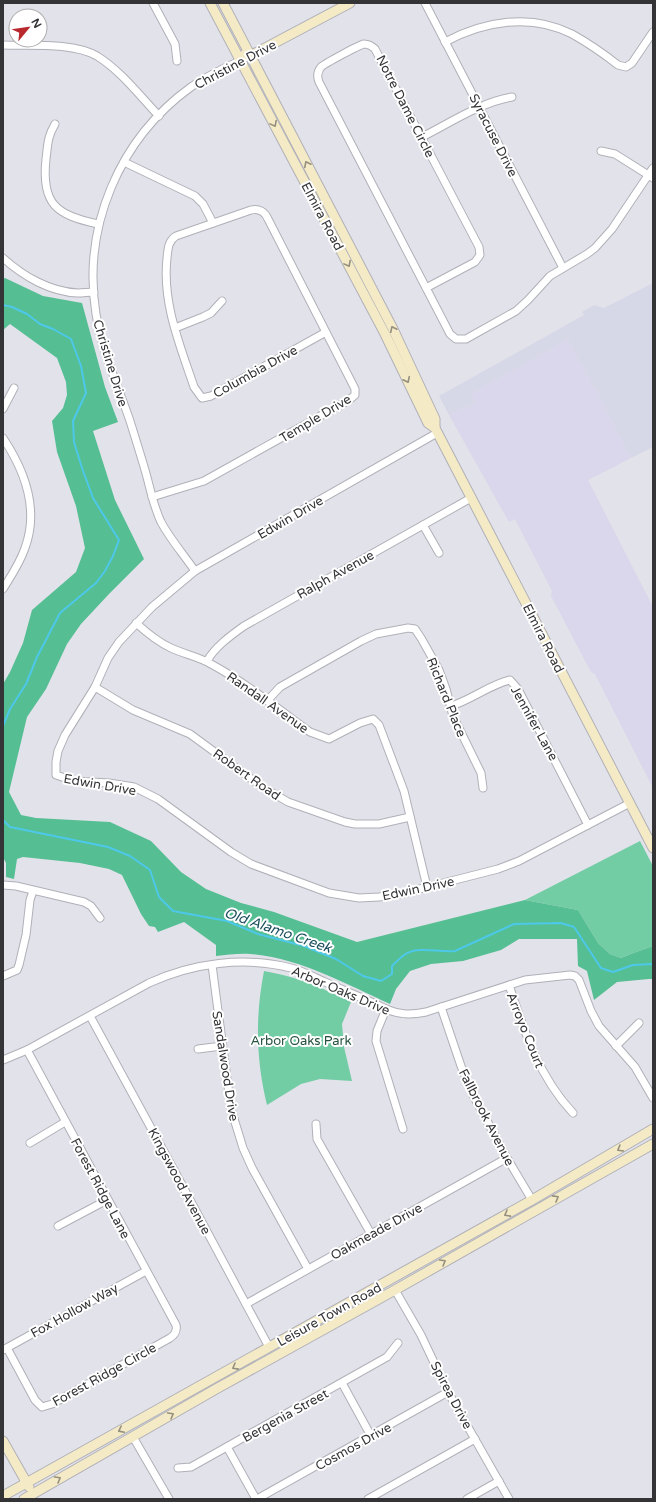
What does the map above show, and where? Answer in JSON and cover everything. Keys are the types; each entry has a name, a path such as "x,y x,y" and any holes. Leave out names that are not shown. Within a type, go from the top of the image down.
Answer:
{"main road":[{"path":"211,3 226,23 241,51 250,56"},
{"name":"Elmira Road","path":"211,3 381,327 428,423 436,431 653,848"},
{"name":"Elmira Road","path":"223,3 393,329 435,419 436,431"},
{"name":"Christine Drive","path":"250,56 350,3"},
{"path":"241,60 248,63 268,99 282,116"},
{"name":"Leisure Town Road","path":"3,1496 532,1200 653,1129"},
{"name":"Leisure Town Road","path":"24,1499 216,1389 653,1144"},
{"path":"512,1223 530,1206 532,1200"},
{"path":"395,1290 395,1286 399,1281 457,1242"},
{"path":"216,1389 259,1360 265,1355 269,1347"},
{"path":"3,1441 33,1494"}],"street":[{"path":"153,3 176,44 177,61"},
{"name":"Syracuse Drive","path":"425,3 563,268"},
{"path":"445,42 469,30 481,26 507,22 528,22 546,25 572,34 618,65 626,67 632,63 653,32"},
{"name":"Notre Dame Circle","path":"426,288 474,263 478,259 480,252 376,50 373,46 367,44 361,45 320,68 317,76 319,82 426,288 450,334 456,339 466,339 509,315 522,306 550,276 563,268"},
{"path":"3,45 52,46 79,49 96,56 117,71 159,116"},
{"name":"Christine Drive","path":"195,571 164,527 152,497 139,449 102,337 96,314 94,292 93,272 95,241 105,200 112,183 138,140 159,116 191,87 213,74 250,56"},
{"path":"422,137 480,107 500,99 512,97"},
{"path":"55,124 48,135 45,175 48,192 55,205 68,216 98,224"},
{"path":"601,151 615,154 651,176"},
{"path":"124,162 195,196 204,204 213,223"},
{"path":"563,268 588,254 606,237 651,176 653,168"},
{"name":"Columbia Drive","path":"261,210 253,209 176,236 172,239 169,245 166,291 175,328 194,387 202,398 211,396 326,332"},
{"name":"Temple Drive","path":"152,497 204,481 349,400 355,395 355,389 266,216 261,210"},
{"path":"3,258 24,275 56,289 77,293 94,292"},
{"path":"175,328 207,315 222,301"},
{"path":"3,409 14,388"},
{"name":"Edwin Drive","path":"436,431 195,571 165,596 136,623 119,642 108,658 95,687 65,735 58,751 56,775 74,781 109,783 134,787 158,799 250,864 328,893 359,898 400,894 498,869 519,861 630,803"},
{"path":"3,438 26,483 30,498 31,514 29,537 25,549 3,589"},
{"name":"Ralph Avenue","path":"207,661 210,654 244,626 471,498"},
{"path":"422,525 439,553"},
{"name":"Randall Avenue","path":"136,623 159,641 171,648 207,661 248,686 310,732 329,739 373,718 379,725 404,791 427,887"},
{"name":"Richard Place","path":"267,701 280,687 361,641 376,634 411,628 415,629 439,670 458,726 481,773 483,788"},
{"name":"Jennifer Lane","path":"451,706 460,704 502,682 510,680 518,689 588,825"},
{"name":"Robert Road","path":"95,687 132,710 190,734 261,786 288,802 345,822 355,824 379,824 410,817"},
{"path":"3,886 16,886 84,902 91,906 100,918"},
{"path":"3,976 17,970 19,965 26,934 30,900 33,891"},
{"name":"Arbor Oaks Drive","path":"3,1060 27,1050 149,983 166,975 198,966 237,962 267,963 291,968 398,1014 412,1015 525,980 570,975 575,976 581,983 595,1019 605,1034 635,1067 653,1098"},
{"name":"Sandalwood Drive","path":"212,965 231,1109 243,1148 252,1168 308,1270"},
{"name":"Arroyo Court","path":"509,985 536,1060 549,1082 573,1113"},
{"name":"Fallbrook Avenue","path":"441,1007 461,1066 473,1095 507,1158 532,1200"},
{"path":"386,1009 377,1031 376,1041 403,1129"},
{"name":"Kingswood Avenue","path":"90,1016 269,1347"},
{"path":"616,1046 639,1023"},
{"path":"198,1049 222,1046"},
{"name":"Forest Ridge Lane","path":"27,1050 176,1325"},
{"path":"30,1143 65,1122"},
{"path":"316,1124 317,1139 370,1234"},
{"name":"Oakmeade Drive","path":"246,1304 507,1158"},
{"path":"58,1226 108,1200"},
{"name":"Fox Hollow Way","path":"5,1349 146,1271"},
{"name":"Spirea Drive","path":"395,1290 421,1335 448,1392 509,1499"},
{"name":"Forest Ridge Circle","path":"5,1349 35,1400 42,1407 52,1404 173,1336 176,1325"},
{"name":"Bergenia Street","path":"178,1468 191,1467 342,1383 387,1357 398,1344"},
{"path":"342,1383 371,1436"},
{"name":"Cosmos Drive","path":"257,1499 448,1392"},
{"path":"133,1437 169,1499"},
{"path":"368,1499 475,1439"},
{"path":"228,1447 257,1499"},
{"path":"467,1499 499,1481"}],"shaded area":[{"path":"653,283 653,447 631,458 568,340 471,394 476,403 449,415 439,396 584,315 582,312 594,305 604,308"},
{"path":"568,340 631,458 588,480 653,607 653,788 595,674 591,672 551,596 552,591 515,519 509,522 449,415 476,403 471,394"}],"green space":[{"path":"5,278 43,296 82,303 105,387 118,422 93,431 115,500 144,559 81,624 67,644 46,689 27,717 9,792 21,815 36,818 110,822 151,841 181,872 206,889 241,903 274,912 357,942 525,900 578,910 598,943 610,954 621,958 653,946 653,979 617,982 594,1000 587,971 578,966 577,939 519,939 501,950 463,961 431,964 410,971 396,989 390,1004 322,973 269,956 237,954 216,956 216,945 184,922 158,932 155,927 149,926 141,914 122,875 109,869 80,863 23,857 17,859 14,879 6,877 6,863 3,857 3,684 23,643 32,610 76,572 85,548 76,506 57,452 52,421 63,408 67,395 66,382 57,358 10,324 3,330 3,279"},
{"path":"640,841 653,866 653,946 621,958 610,954 598,943 578,910 525,900"},
{"name":"Arbor Oaks Park","path":"264,971 288,976 309,983 351,1002 342,1024 344,1047 352,1081 320,1079 301,1084 267,1105 263,1088 258,1038 259,1005"}],"waterway":[{"name":"Old Alamo Creek","path":"3,305 12,307 27,314 40,324 71,339 81,366 86,393 73,421 74,442 93,498 119,540 105,571 96,583 60,613 37,657 26,684 10,709 3,726"},
{"name":"Old Alamo Creek","path":"3,820 10,827 108,847 130,856 150,870 159,897 173,911 227,921 258,934 304,946 336,959 363,976 381,981 392,974 392,966 402,956 410,952 416,950 455,951 514,924 561,923 574,927 601,968 613,972 633,965 653,964"}]}
